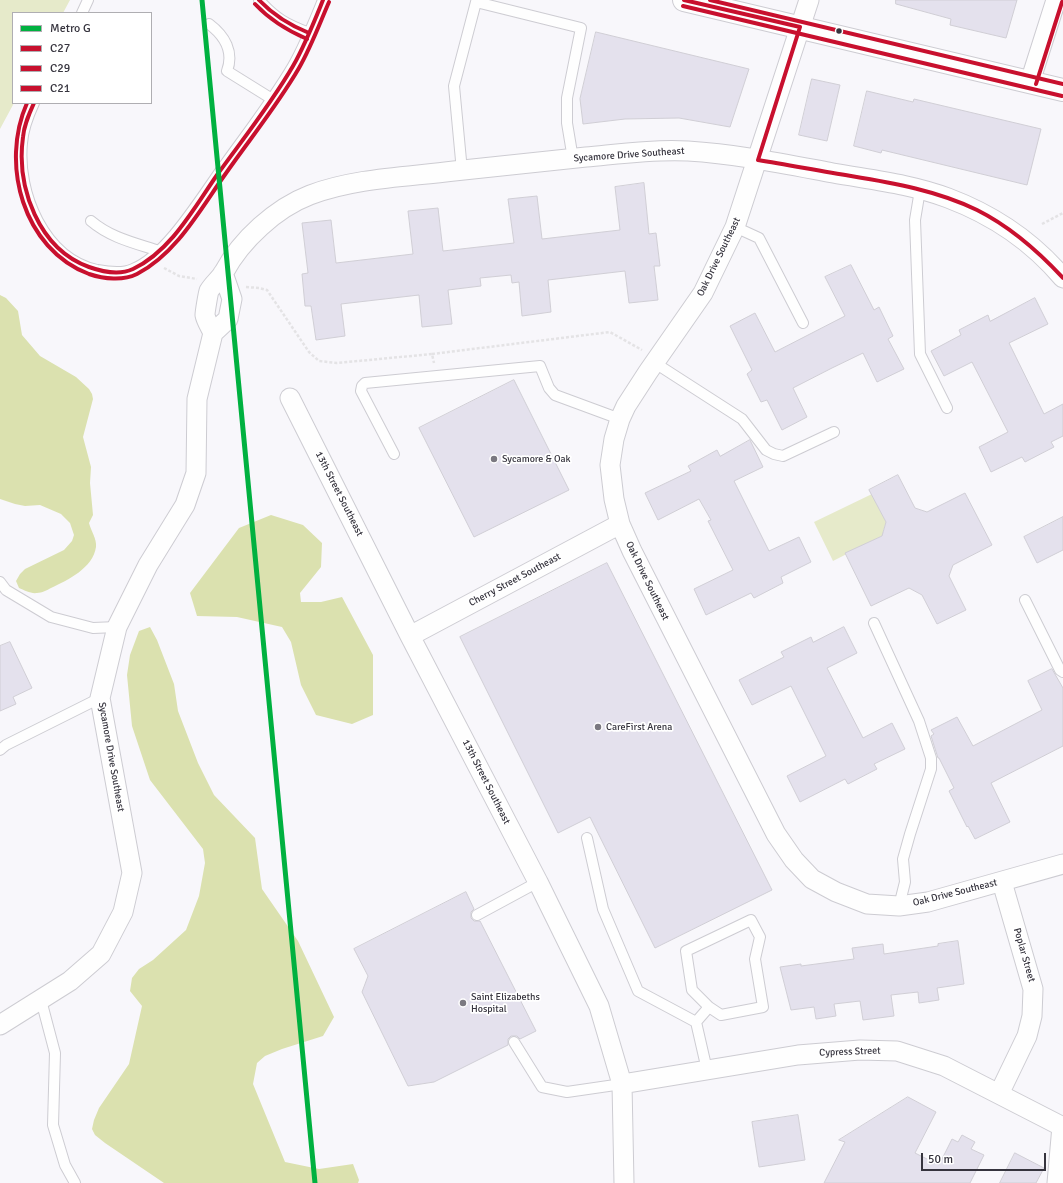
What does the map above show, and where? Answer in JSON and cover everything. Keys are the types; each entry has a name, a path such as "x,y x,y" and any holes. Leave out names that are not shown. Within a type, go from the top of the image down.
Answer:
{"main road":[{"path":"684,0 1063,90"}],"street":[{"name":"Oak Drive Southeast","path":"809,0 735,227 703,293 626,406 620,419 614,439 610,465 614,499 620,524 635,558 776,834 794,860 812,878 836,892 867,904 899,906 928,902 1063,864"},
{"path":"1030,82 1056,0"},
{"name":"Sycamore Drive Southeast","path":"0,1024 70,981 101,954 123,912 132,873 100,698 117,627 148,565 185,505 196,473 197,399 213,333 228,319 232,299 223,274 228,263 254,233 288,205 309,195 347,184 462,170 623,154 687,151 758,160 896,184 945,197 970,207 1024,239 1041,254 1063,278"},
{"name":"13th Street Southeast","path":"290,398 410,636 538,882 599,1006 622,1084 624,1183"},
{"name":"Cherry Street Southeast","path":"410,636 620,524"},
{"name":"Poplar Street","path":"999,1094 1027,1036 1032,1016 1033,989 1002,882"},
{"name":"Cypress Street","path":"622,1084 798,1055 860,1050 897,1051 944,1066 1063,1127"},
{"path":"1056,1183 1063,1127"}],"lane":[{"path":"82,12 88,0"},
{"path":"259,0 276,18 309,33"},
{"path":"34,104 28,115 23,133 21,167 25,189 30,203 44,230 73,261 92,269 102,271 114,272 133,270 159,251 176,233 272,99 294,65 323,0"},
{"path":"462,170 454,86 476,2 581,28 567,98 567,123 573,159"},
{"path":"209,24 220,34 228,48 230,62 227,71 272,99"},
{"path":"920,190 915,220 920,354 947,408"},
{"path":"92,221 102,230 118,238 159,251"},
{"path":"735,227 759,238 803,324"},
{"path":"656,361 742,419 766,450 774,454 783,456 834,432"},
{"path":"394,454 361,391 362,386 365,383 540,366 549,388 555,395 620,419"},
{"path":"0,582 6,590 50,617 93,628 117,627"},
{"path":"1025,600 1060,670 1063,672"},
{"path":"874,623 919,721 931,758 931,769 903,859 905,882 899,906"},
{"path":"0,750 6,745 100,698"},
{"path":"587,838 603,909 638,990 696,1022 707,1070"},
{"path":"477,915 538,882"},
{"path":"751,920 760,937 755,959 763,1007 721,1015 709,1007 692,990 686,952 751,920"},
{"path":"41,1000 55,1053 53,1125 65,1165 75,1183"},
{"path":"696,1022 709,1007"},
{"path":"514,1042 542,1086 567,1092 622,1084"}],"path":[{"path":"1042,224 1063,213"},
{"path":"164,268 179,276 198,279"},
{"path":"240,287 267,290 309,352 319,361 337,364 610,332 656,361"},
{"path":"432,354 435,376"}],"green space":[{"path":"0,0 70,0 64,12 12,12 12,104 13,104 0,129"},
{"path":"0,295 6,298 18,311 22,335 40,356 76,377 89,389 93,399 83,437 91,467 90,483 93,515 89,523 95,538 96,547 90,561 79,572 65,581 39,593 30,592 19,588 16,581 20,574 25,569 64,550 72,541 74,535 70,523 61,514 40,505 25,506 0,499"},
{"path":"872,494 886,522 883,532 884,535 833,561 814,522"},
{"path":"271,515 303,525 322,543 321,567 300,593 301,602 321,602 342,597 373,655 373,715 352,724 316,715 301,685 291,642 282,627 237,617 197,616 190,593 239,528"},
{"path":"150,627 157,640 174,684 178,711 198,763 214,795 255,838 262,889 298,941 334,1017 323,1036 265,1056 257,1063 253,1084 285,1162 319,1169 353,1164 359,1180 358,1183 164,1183 105,1143 95,1135 92,1129 99,1108 129,1064 142,1006 130,991 132,978 139,969 153,960 186,930 199,896 205,863 203,849 150,780 132,726 127,675 130,655 139,631"}],"building":[{"path":"896,0 1017,0 1006,38 950,25 951,19 896,4"},
{"path":"596,32 749,69 730,127 679,118 625,119 583,124 580,99"},
{"path":"812,79 840,85 827,141 799,135"},
{"path":"867,91 913,102 914,99 1041,129 1027,185 882,150 881,153 854,146"},
{"path":"644,183 649,234 656,233 660,266 654,266 658,300 629,303 625,271 548,280 551,312 522,316 519,282 512,283 511,275 480,278 481,286 448,290 452,324 422,327 419,295 341,304 345,336 316,340 311,306 305,306 302,274 308,273 302,223 331,220 336,263 413,254 408,211 438,208 443,251 514,243 508,199 537,196 542,239 620,230 615,187"},
{"path":"851,265 874,310 879,307 893,336 888,339 904,369 877,382 863,353 832,368 793,388 807,417 782,430 767,400 761,402 747,374 752,370 730,326 755,313 775,352 845,316 825,277"},
{"path":"1035,298 1048,324 1009,343 1044,414 1063,404 1063,436 1051,442 1054,447 1025,462 1022,457 991,472 979,447 1008,432 972,362 944,376 931,351 961,335 959,330 988,315 990,321"},
{"name":"Sycamore & Oak","path":"514,380 569,490 474,537 419,428"},
{"path":"750,440 763,467 734,481 769,551 799,537 811,562 781,577 783,583 754,598 751,593 706,615 694,589 733,570 708,521 711,520 699,499 658,520 645,493 691,471 688,466 717,450 720,456"},
{"path":"898,475 915,508 927,512 965,493 992,545 953,565 949,576 966,610 937,624 922,595 909,588 871,606 845,553 882,536 886,522 869,490"},
{"path":"1063,517 1063,550 1037,563 1024,537"},
{"name":"CareFirst Arena","path":"607,563 772,890 655,948 590,817 558,833 460,637"},
{"path":"844,627 857,653 827,668 863,738 892,723 905,749 874,764 877,769 848,784 845,779 800,802 787,776 826,756 791,686 752,705 739,680 784,657 781,652 811,637 813,642"},
{"path":"10,642 32,688 13,697 16,704 0,711 0,646"},
{"path":"1052,669 1063,688 1063,746 991,783 1010,822 975,839 968,826 967,827 949,791 954,788 938,758 931,736 934,734 931,730 957,717 973,746 1042,710 1028,681"},
{"path":"466,892 474,909 471,912 471,918 474,921 480,921 536,1031 520,1039 517,1036 511,1036 508,1039 508,1045 434,1082 408,1086 362,992 368,976 354,949"},
{"path":"958,941 964,984 937,988 939,1000 919,1003 918,992 891,995 894,1016 863,1020 860,1001 834,1004 836,1016 816,1019 814,1007 791,1010 780,967 801,964 801,966 854,959 852,948 883,944 884,954 938,946 938,944"},
{"path":"908,1097 936,1112 915,1153 939,1165 952,1139 958,1142 962,1135 975,1142 971,1149 984,1155 970,1183 824,1183 845,1142 839,1140"},
{"path":"798,1115 805,1160 759,1167 752,1122"},
{"path":"1015,1153 1044,1168 1036,1183 1000,1183"}],"metro line":[{"name":"G","path":"202,0 315,1183"}],"transit line":[{"name":"C27","path":"259,0 282,20 309,33"},
{"name":"C27","path":"34,104 24,128 22,156 23,176 28,196 44,231 57,246 72,258 89,267 111,272 128,271 147,261 181,228 217,175 276,94 293,66 323,0"},
{"name":"C27","path":"684,0 800,27"},
{"name":"C21","path":"710,0 1063,84"},
{"name":"C29","path":"27,104 19,127 16,152 17,177 23,202 33,225 48,245 66,262 89,274 113,278 126,278 132,276 151,265 164,255 196,217 299,68 315,36 329,2"},
{"name":"C29","path":"1036,84 1062,2"},
{"name":"C29","path":"255,4 266,15 279,24 307,39"},
{"name":"C29","path":"683,6 1062,96"},
{"name":"C27","path":"758,160 800,27"},
{"name":"C27","path":"758,160 899,185 962,203 977,210 1013,232 1044,258 1063,278"}],"place":[{"name":"Sycamore & Oak","path":"494,459"},
{"name":"CareFirst Arena","path":"598,727"},
{"name":"Saint Elizabeths Hospital","path":"463,1003"}]}
